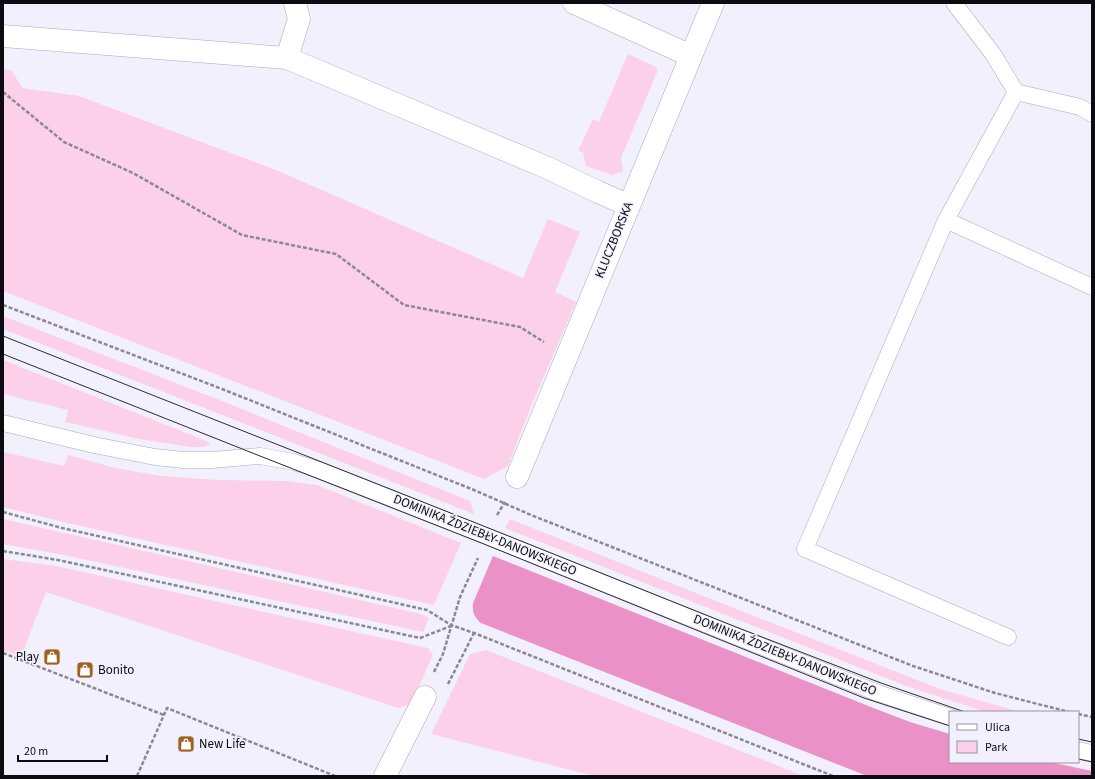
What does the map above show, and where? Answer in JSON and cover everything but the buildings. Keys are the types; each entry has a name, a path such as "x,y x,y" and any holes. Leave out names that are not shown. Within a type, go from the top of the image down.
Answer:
{"street":[{"path":"574,3 692,56"},
{"name":"KLUCZBORSKA","path":"517,477 628,205 692,56 712,3"},
{"path":"287,58 300,8"},
{"path":"3,36 287,58 550,169 628,205"},
{"path":"385,776 425,697"}],"lane":[{"path":"954,3 993,54 1016,92 1080,107 1092,114"},
{"path":"1008,637 805,549 946,220 1016,92"},
{"path":"946,220 1092,287"},
{"name":"DOMINIKA ŹDZIEBŁY-DANOWSKIEGO","path":"3,423 94,445 155,457 184,460 212,460 260,456 294,462 386,496 878,693 949,717"},
{"path":"1079,750 1092,753"}],"path":[{"path":"3,92 64,142 133,173 242,235 336,254 404,305 520,327 566,356"},
{"path":"3,305 222,389 474,490 531,515 913,666 995,693 1065,711"},
{"path":"3,512 70,529 427,610 451,625 833,776"},
{"path":"3,551 66,562 420,638 451,625"},
{"path":"425,697 429,682 443,654 460,597 478,557"},
{"path":"3,653 164,714"},
{"path":"137,776 167,708 335,776"},
{"path":"1079,714 1092,717"}],"green space":[{"path":"628,54 654,66 658,70 621,158 623,171 612,175 586,166 583,152 578,151 593,119 599,122"},
{"path":"3,68 12,71 22,88 79,96 276,170 523,278 548,219 580,232 555,292 576,302 529,411 508,466 484,479 3,291"},
{"path":"3,316 217,399 470,501 474,514 3,329"},
{"path":"3,360 210,443 207,446 202,447 190,447 139,439 65,422 68,410 3,394"},
{"path":"3,452 64,466 68,455 115,468 162,476 216,480 286,481 317,485 461,543 434,605 63,522 3,507"},
{"path":"3,519 421,614 429,618 423,632 64,555 3,544"},
{"path":"510,519 940,689 1017,711 983,711 909,687 505,528"},
{"path":"3,559 56,566 428,648 433,655 411,704 398,708 46,592 21,657 3,650"},
{"path":"486,650 804,776 594,776 431,734 470,654"}],"shaded area":[{"path":"493,556 876,709 910,722 949,734 949,763 1055,763 1092,771 1092,776 867,776 481,623 474,614 473,603"}],"tram line":[{"path":"3,336 736,627 881,683 962,711"},
{"path":"3,354 484,544 864,698 949,726"},
{"path":"1079,739 1092,742"},
{"path":"1079,759 1092,762"}],"place":[{"name":"Play","path":"52,657"},
{"name":"Bonito","path":"85,670"},
{"name":"New Life","path":"186,744"}]}
